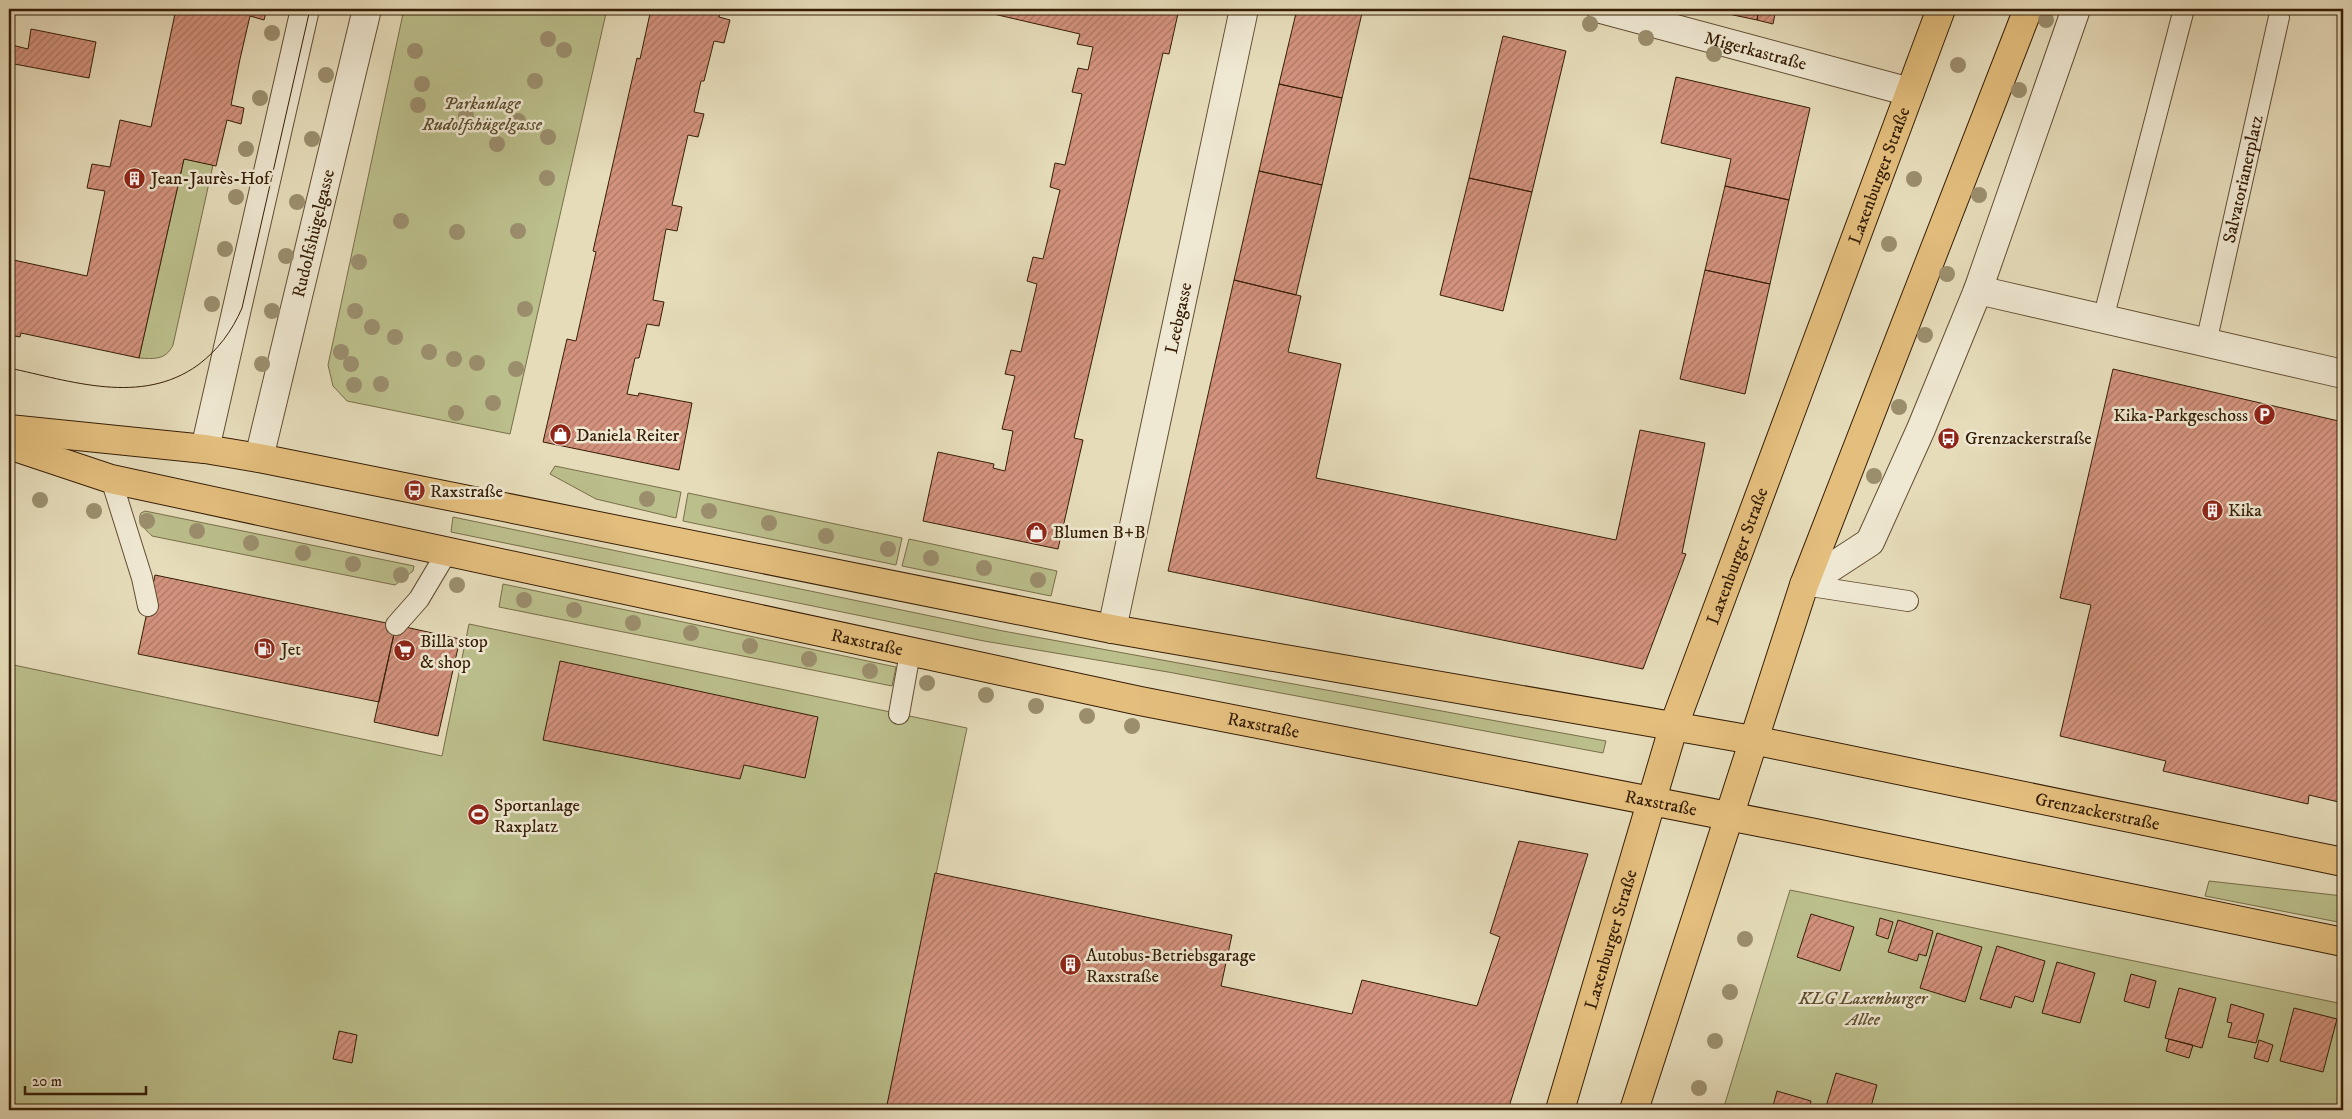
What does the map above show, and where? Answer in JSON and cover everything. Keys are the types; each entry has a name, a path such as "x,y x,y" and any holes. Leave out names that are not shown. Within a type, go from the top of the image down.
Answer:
{"main road":[{"name":"Laxenburger Straße","path":"1560,1110 1674,725 1941,9"},
{"path":"1634,1110 1804,585 2028,9"},
{"path":"9,429 205,449 259,458 1112,629 1674,725"},
{"name":"Raxstraße","path":"9,445 111,479 910,653 1140,702 1730,818"},
{"name":"Grenzackerstraße","path":"1674,725 2343,862"},
{"path":"1730,818 1815,833 2343,942"}],"street":[{"path":"205,449 305,9"},
{"name":"Rudolfshügelgasse","path":"259,458 367,9"},
{"name":"Leebgasse","path":"1112,629 1244,9"},
{"name":"Migerkastraße","path":"1601,9 1910,92"},
{"path":"1804,585 1870,542 1921,430 1978,290 2076,9"},
{"path":"1978,290 2343,374"}],"lane":[{"path":"2103,319 2184,9"},
{"name":"Salvatorianerplatz","path":"2206,343 2279,17"},
{"path":"111,479 142,578 148,606"},
{"path":"396,625 419,599 447,552"},
{"path":"1804,585 1908,601"},
{"path":"899,714 910,653"}],"green space":[{"name":"Parkanlage Rudolfshügelgasse","path":"404,9 607,9 510,434 347,401 333,386 328,365"},
{"path":"184,159 213,165 173,345 167,354 159,358 139,358"},
{"path":"555,466 681,492 676,518 596,499 550,474"},
{"path":"688,493 902,538 896,565 683,521"},
{"path":"145,511 414,566 413,571 395,585 152,536 142,526 140,520 141,513"},
{"path":"453,517 1003,631 1606,741 1603,753 1168,672 984,641 451,532"},
{"path":"909,539 1057,571 1051,596 902,566"},
{"path":"503,584 896,667 892,686 499,607"},
{"name":"Sportanlage Raxplatz","path":"469,624 967,728 886,1110 9,1110 9,664 442,756"},
{"path":"2209,881 2343,896 2343,923 2205,896"},
{"name":"KLG Laxenburger Allee","path":"1790,890 2343,1004 2343,1110 1723,1110"}],"building":[{"name":"Jean-Jaurès-Hof","path":"176,9 267,9 264,20 250,16 240,59 231,105 244,108 241,124 227,120 216,166 184,159 139,358 21,333 20,337 9,335 9,259 87,276 105,191 87,188 92,164 110,167 120,120 151,127"},
{"path":"651,9 721,9 719,17 730,20 724,43 714,41 704,81 701,81 694,112 704,114 698,137 688,135 672,205 682,207 677,231 666,229 653,300 664,302 659,326 647,324 639,358 635,358 627,394 638,396 639,393 692,403 679,470 543,442 567,339 576,341 596,252 593,251 637,58 640,59"},
{"path":"972,9 1179,9 1169,54 1163,53 1074,438 1083,440 1058,549 923,521 938,452 994,464 993,468 1005,471 1013,431 1002,429 1015,376 1005,374 1011,350 1021,352 1037,284 1027,281 1033,257 1043,259 1060,190 1050,187 1055,163 1065,165 1082,94 1072,92 1078,68 1088,70 1093,47 1077,44 1080,34"},
{"path":"1297,9 1363,9 1342,98 1279,84"},
{"path":"1705,9 1759,9 1757,20"},
{"path":"1759,9 1776,9 1773,24 1757,20"},
{"path":"31,29 96,42 89,78 9,63 12,45 28,49"},
{"path":"1503,36 1566,51 1532,192 1469,178"},
{"path":"1676,77 1810,108 1789,200 1725,186 1731,159 1661,143"},
{"path":"1279,84 1342,98 1322,185 1259,171"},
{"path":"1259,171 1322,185 1296,295 1234,280"},
{"path":"1469,178 1532,192 1503,311 1440,295"},
{"path":"1725,186 1789,200 1770,284 1705,270"},
{"path":"1705,270 1770,284 1745,394 1680,379"},
{"path":"1234,280 1301,296 1288,352 1341,364 1316,478 1616,540 1640,430 1705,443 1682,553 1686,554 1643,669 1168,571"},
{"name":"Kika","path":"2113,369 2343,422 2343,803 2309,795 2308,804 2163,771 2166,761 2060,736 2091,605 2060,598"},
{"path":"155,575 396,625 379,702 138,654"},
{"path":"396,625 460,639 438,736 374,722"},
{"path":"560,661 818,717 805,778 744,765 740,779 543,740"},
{"name":"Autobus-Betriebsgarage Raxstraße","path":"1519,841 1588,854 1508,1110 886,1110 935,873 1232,935 1221,986 1352,1014 1362,980 1477,1006 1500,937 1490,933"},
{"path":"1811,914 1854,927 1840,971 1797,957"},
{"path":"1880,918 1893,922 1888,939 1876,935"},
{"path":"1898,920 1933,931 1926,956 1919,954 1917,961 1888,952"},
{"path":"1937,933 1982,947 1965,1002 1920,988"},
{"path":"1997,946 2045,961 2033,1002 2015,996 2011,1008 1980,999"},
{"path":"2057,962 2095,973 2080,1023 2042,1013"},
{"path":"2131,974 2156,981 2149,1008 2124,1001"},
{"path":"2179,988 2216,998 2202,1048 2165,1038"},
{"path":"2231,1004 2264,1014 2256,1043 2228,1037 2232,1023 2227,1022"},
{"path":"2294,1008 2337,1019 2323,1072 2280,1061"},
{"path":"339,1031 357,1035 352,1063 333,1059"},
{"path":"2169,1039 2193,1045 2189,1058 2166,1051"},
{"path":"2259,1040 2273,1045 2268,1062 2254,1058"},
{"path":"1836,1073 1877,1085 1870,1110 1825,1110"},
{"path":"1777,1091 1811,1101 1809,1110 1772,1110"}],"tram line":[{"path":"9,368 81,384 105,387 153,385 176,377 198,365 218,346 229,332 242,308 310,9"}],"place":[{"name":"Jean-Jaurès-Hof","path":"135,178"},
{"name":"Kika-Parkgeschoss","path":"2264,415"},
{"name":"Daniela Reiter","path":"560,435"},
{"name":"Grenzackerstraße","path":"1949,438"},
{"name":"Raxstraße","path":"414,491"},
{"name":"Kika","path":"2212,510"},
{"name":"Blumen B+B","path":"1037,532"},
{"name":"Jet","path":"265,649"},
{"name":"Billa stop & shop","path":"404,651"},
{"name":"Sportanlage Raxplatz","path":"478,815"},
{"name":"Autobus-Betriebsgarage Raxstraße","path":"1070,965"}]}
